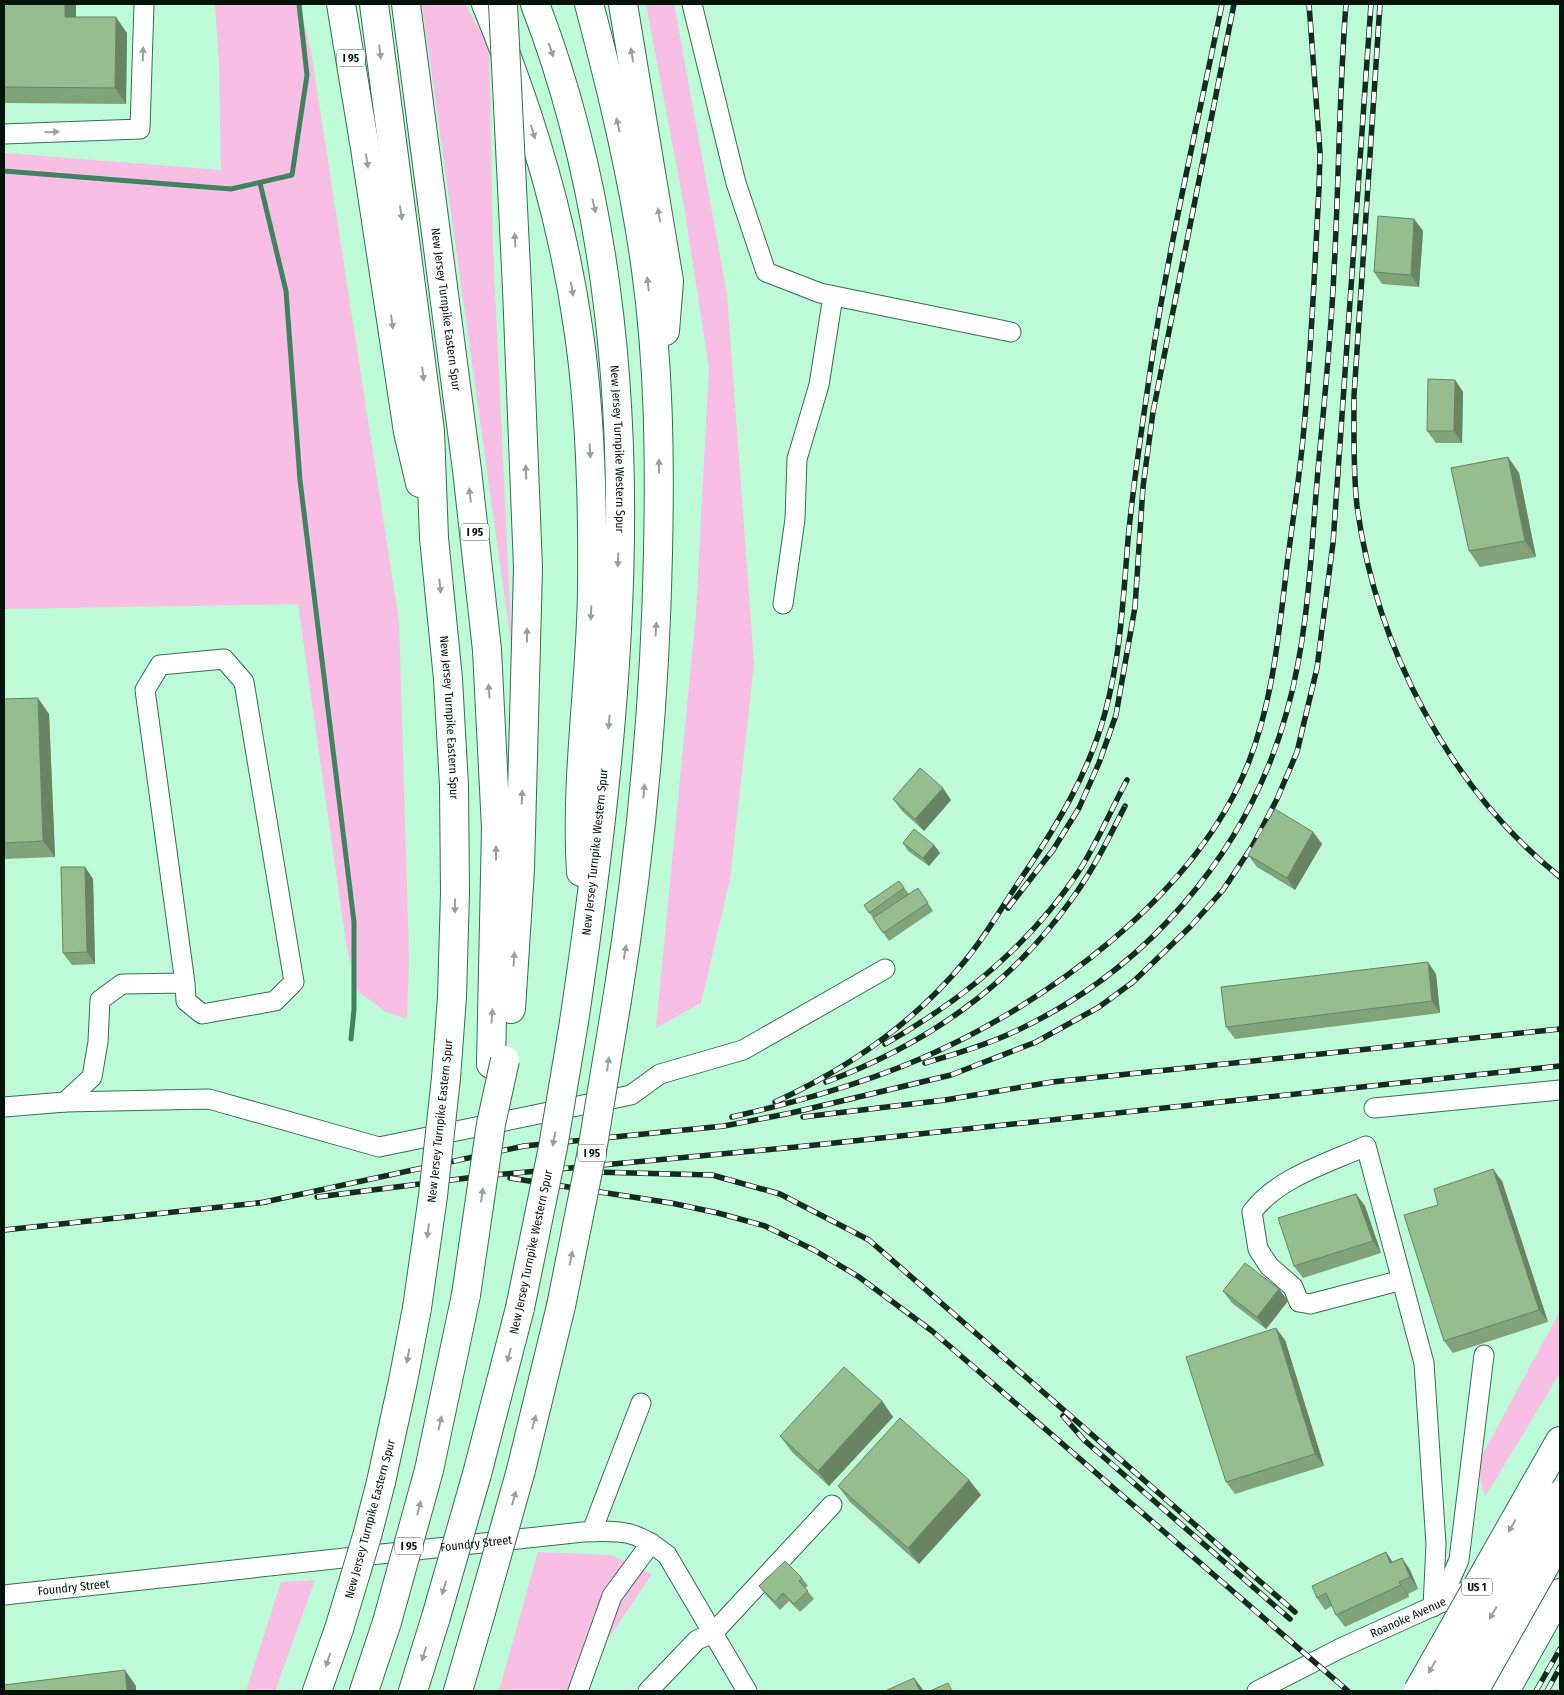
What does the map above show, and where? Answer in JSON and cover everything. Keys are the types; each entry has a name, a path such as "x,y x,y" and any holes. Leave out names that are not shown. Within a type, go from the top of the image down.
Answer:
{"highway":[{"name":"New Jersey Turnpike Eastern Spur","path":"341,4 366,148 408,432 434,538"},
{"name":"New Jersey Turnpike Eastern Spur","path":"318,1691 367,1536 404,1381 417,1308 433,1196 446,1078 453,964 455,822 448,679 434,538 430,431 374,4"},
{"name":"New Jersey Turnpike Eastern Spur","path":"406,4 472,506 486,650 496,828 498,1062"},
{"path":"486,4 532,129 550,191 566,258 583,368 590,467 592,571 587,699 578,821 585,946"},
{"name":"New Jersey Turnpike Eastern Spur","path":"364,1691 387,1622 429,1470 466,1295 491,1124 518,905 527,638 527,498 503,4"},
{"name":"New Jersey Turnpike Western Spur","path":"413,1691 477,1474 520,1308 553,1147 585,946 613,672 620,531 618,395 612,321 596,216 562,82 535,4"},
{"name":"I 95","path":"458,1691 521,1470 561,1306 594,1142 617,1000 642,814 654,668 659,520 658,420 654,338 641,238 621,136 589,4"},
{"path":"623,4 669,282 658,420"},
{"name":"US 1","path":"1418,1691 1548,1489 1560,1440"},
{"path":"1449,1691 1548,1489"},
{"path":"1474,1691 1560,1539"},
{"path":"1505,1691 1560,1593"},
{"path":"464,1691 470,1651"}],"street":[{"path":"4,134 140,129 144,4"},
{"path":"692,4 736,183 766,272 833,296 1011,332"},
{"path":"783,604 795,519 797,459 819,385 833,296"},
{"path":"224,659 244,682 294,982 275,1001 202,1014 186,1001 184,983 145,690 160,665 224,659"},
{"path":"4,1107 64,1102 209,1099 379,1147 631,1095 660,1074 743,1050 885,969"},
{"path":"64,1102 92,1077 98,1042 100,1000 122,984 184,983"},
{"path":"1374,1108 1560,1090"},
{"path":"1402,1280 1310,1304 1299,1302 1293,1287 1269,1266 1258,1249 1252,1212 1262,1199 1296,1178 1366,1146 1402,1280 1424,1363 1436,1544 1436,1605"},
{"path":"1436,1605 1459,1560 1484,1355"},
{"path":"592,1531 640,1403"},
{"path":"651,1690 697,1640 713,1633 832,1505"},
{"name":"Foundry Street","path":"4,1595 592,1531 615,1531 634,1534 651,1543 667,1555 747,1691"},
{"path":"578,1691 612,1596 651,1543"},
{"name":"Roanoke Avenue","path":"1257,1691 1341,1648 1560,1548"}],"shaded area":[{"path":"215,4 300,4 311,51 399,621 409,957 407,1019 386,1012 356,990 346,942 298,604 4,609 4,153 221,170 219,61"},
{"path":"422,4 465,4 489,46 493,248 512,650"},
{"path":"646,4 674,4 727,294 754,664 730,879 701,1003 656,1028 696,613 709,368 684,206"},
{"path":"1560,1311 1560,1373 1485,1497 1477,1465"},
{"path":"538,1552 611,1555 652,1574 606,1642 589,1691 499,1691"},
{"path":"315,1580 275,1691 246,1691 281,1582"}],"building":[{"path":"4,4 65,4 65,17 116,17 115,88 4,87"},
{"path":"1378,216 1414,219 1411,275 1374,272"},
{"path":"1428,379 1455,380 1454,431 1427,431"},
{"path":"1508,457 1525,541 1469,551 1451,468"},
{"path":"38,698 43,841 4,843 4,699"},
{"path":"920,768 943,788 915,819 893,799"},
{"path":"1275,809 1313,832 1287,878 1248,855"},
{"path":"914,829 934,845 923,858 903,843"},
{"path":"61,867 85,867 87,952 63,953"},
{"path":"899,881 904,888 869,913 864,905"},
{"path":"918,888 928,903 883,933 873,918"},
{"path":"1428,962 1432,1001 1226,1027 1221,987"},
{"path":"1493,1169 1539,1310 1444,1341 1404,1215 1438,1205 1434,1189"},
{"path":"1356,1194 1373,1241 1294,1266 1278,1218"},
{"path":"1245,1263 1279,1289 1257,1317 1223,1291"},
{"path":"1276,1328 1315,1454 1226,1482 1186,1357"},
{"path":"844,1367 882,1401 818,1471 780,1436"},
{"path":"900,1418 969,1480 908,1548 838,1486"},
{"path":"1386,1552 1390,1563 1402,1558 1410,1577 1399,1582 1401,1585 1336,1615 1326,1593 1317,1598 1312,1586"},
{"path":"785,1561 802,1578 799,1581 808,1591 794,1604 783,1593 775,1602 759,1586"},
{"path":"125,1670 127,1691 4,1691 4,1685"},
{"path":"914,1678 920,1691 885,1691"},
{"path":"948,1683 952,1691 930,1691"}],"waterway":[{"path":"4,171 231,189 292,175 307,75 299,4"},
{"path":"260,183 286,291 300,480 354,922 354,1009 351,1039"}],"railway":[{"path":"775,1102 853,1060 901,1025 944,984 980,941 1037,855 1071,797 1090,756 1105,713 1115,669 1121,626 1132,498 1157,326 1174,234 1222,4"},
{"path":"1008,908 1053,850 1079,808 1099,763 1116,715 1135,607 1143,487 1153,412 1234,4"},
{"path":"732,1117 827,1092 874,1077 920,1059 968,1036 1017,1009 1065,976 1112,940 1155,901 1193,858 1224,812 1248,764 1264,716 1278,641 1302,448 1312,319 1320,152 1309,4"},
{"path":"925,1063 1007,1035 1056,1010 1103,979 1145,944 1183,904 1217,861 1246,814 1269,764 1287,711 1305,622 1333,296 1346,4"},
{"path":"260,1203 524,1146 724,1126 791,1113 951,1075 1036,1042 1099,1007 1133,982 1191,926 1223,890 1253,845 1277,799 1297,752 1317,668 1333,543 1371,4"},
{"path":"1380,4 1354,396 1357,506 1367,559 1381,611 1400,662 1424,711 1452,758 1484,801 1520,841 1560,877"},
{"path":"885,1044 967,990 1016,947 1039,923 1060,898 1086,860 1127,780"},
{"path":"826,1082 863,1067 932,1031 993,986 1047,931 1072,899 1094,865 1125,806"},
{"path":"803,1117 945,1100 1052,1082 1560,1029"},
{"path":"317,1197 483,1176 796,1147 1560,1066"},
{"path":"593,1172 712,1175 780,1194 869,1240 1295,1612"},
{"path":"510,1178 671,1203 765,1226 814,1250 859,1277 932,1331 1348,1691"},
{"path":"4,1230 267,1202"},
{"path":"1063,1416 1084,1440 1290,1619"},
{"path":"1536,1691 1560,1649"},
{"path":"1547,1691 1560,1667"}]}
